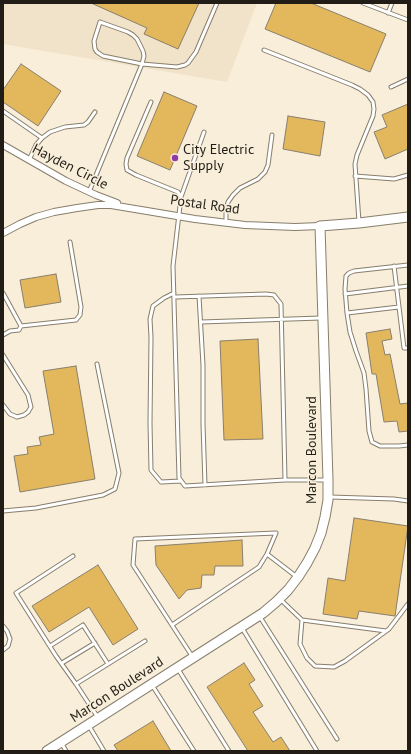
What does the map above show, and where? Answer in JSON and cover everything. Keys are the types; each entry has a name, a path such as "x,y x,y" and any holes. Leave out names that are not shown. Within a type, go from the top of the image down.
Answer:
{"street":[{"name":"Hayden Circle","path":"3,145 66,181 127,207"},
{"name":"Postal Road","path":"3,233 36,217 54,212 98,205 127,207 226,223 270,226 320,226 408,217"},
{"name":"Marcon Boulevard","path":"46,751 259,616 288,590 307,563 315,548 321,533 328,497 320,226"}],"lane":[{"path":"89,192 142,64 144,56 138,39 133,35 100,22 94,41 95,49 103,56 142,64 177,67 188,63 196,52 217,3"},
{"path":"363,3 408,20"},
{"path":"388,13 392,3"},
{"path":"264,50 352,84 368,95 373,102 373,116 357,155 355,164 359,223"},
{"path":"391,87 408,79"},
{"path":"151,102 127,158 127,170 178,192 181,197"},
{"path":"3,111 42,138"},
{"path":"29,160 36,145 50,132 65,127 84,125 95,112"},
{"path":"204,132 181,197 173,266 179,478 185,486 285,480 328,480"},
{"path":"226,223 226,210 228,202 233,195 240,188 258,179 265,172 268,165 272,135"},
{"path":"356,176 394,179 408,175"},
{"path":"3,334 10,331 19,330 21,326 76,320 80,315 81,307 70,242"},
{"path":"408,265 354,271 346,276 344,289 352,338 364,373 369,431 372,442 380,446 408,445"},
{"path":"394,266 404,348 408,348"},
{"path":"345,294 408,286"},
{"path":"3,293 21,326"},
{"path":"181,481 161,482 151,470 150,319 153,306 164,298 174,295 199,296 266,294 274,295 281,304 285,480"},
{"path":"199,296 203,365 205,485"},
{"path":"347,313 399,307"},
{"path":"200,322 323,318"},
{"path":"3,355 28,395 31,407 24,415 17,417 10,414 3,405"},
{"path":"3,511 36,508 103,495 115,489 118,473 97,364"},
{"path":"328,497 408,501"},
{"path":"172,625 258,567 267,554 276,533 135,539 133,565 193,658"},
{"path":"267,554 298,577"},
{"path":"73,556 16,593 98,718"},
{"path":"280,598 302,620 386,631"},
{"path":"302,620 300,644 307,658 314,666 334,667 345,661 389,629 408,604"},
{"path":"259,616 337,739"},
{"path":"50,646 83,625 108,664"},
{"path":"3,626 10,639 8,646 3,650"},
{"path":"242,627 317,751"},
{"path":"76,684 145,641"},
{"path":"62,663 94,643"},
{"path":"177,668 229,751"},
{"path":"151,684 194,751"},
{"path":"88,725 104,751"},
{"path":"61,742 66,751"}],"shaded area":[{"path":"3,3 257,3 227,82 3,44"}],"building":[{"path":"91,3 199,3 178,49 144,34 147,28"},
{"path":"276,3 311,3 386,34 370,72 265,29"},
{"path":"21,64 61,91 38,126 3,102 3,90"},
{"path":"164,92 197,106 170,170 137,156"},
{"path":"408,104 408,149 385,159 374,132 387,127 382,115"},
{"path":"288,116 325,122 320,156 283,149"},
{"path":"56,274 61,302 25,308 20,280"},
{"path":"390,329 392,339 382,341 385,355 390,354 400,404 408,403 408,431 399,432 397,421 384,422 376,374 372,374 366,333"},
{"path":"258,339 263,439 224,440 220,341"},
{"path":"76,366 95,479 20,492 14,456 28,454 27,447 41,445 39,437 54,434 43,371"},
{"path":"354,518 408,526 395,616 359,611 357,619 323,614 328,578 345,581"},
{"path":"242,540 243,566 215,566 214,575 202,575 201,588 187,590 179,599 156,565 155,546"},
{"path":"98,565 138,629 113,645 89,607 49,632 32,606"},
{"path":"244,663 255,680 249,684 263,706 253,712 273,742 281,737 290,751 248,751 207,687"},
{"path":"153,721 171,751 118,751 114,745"}],"place":[{"name":"City Electric Supply","path":"175,158"}]}
